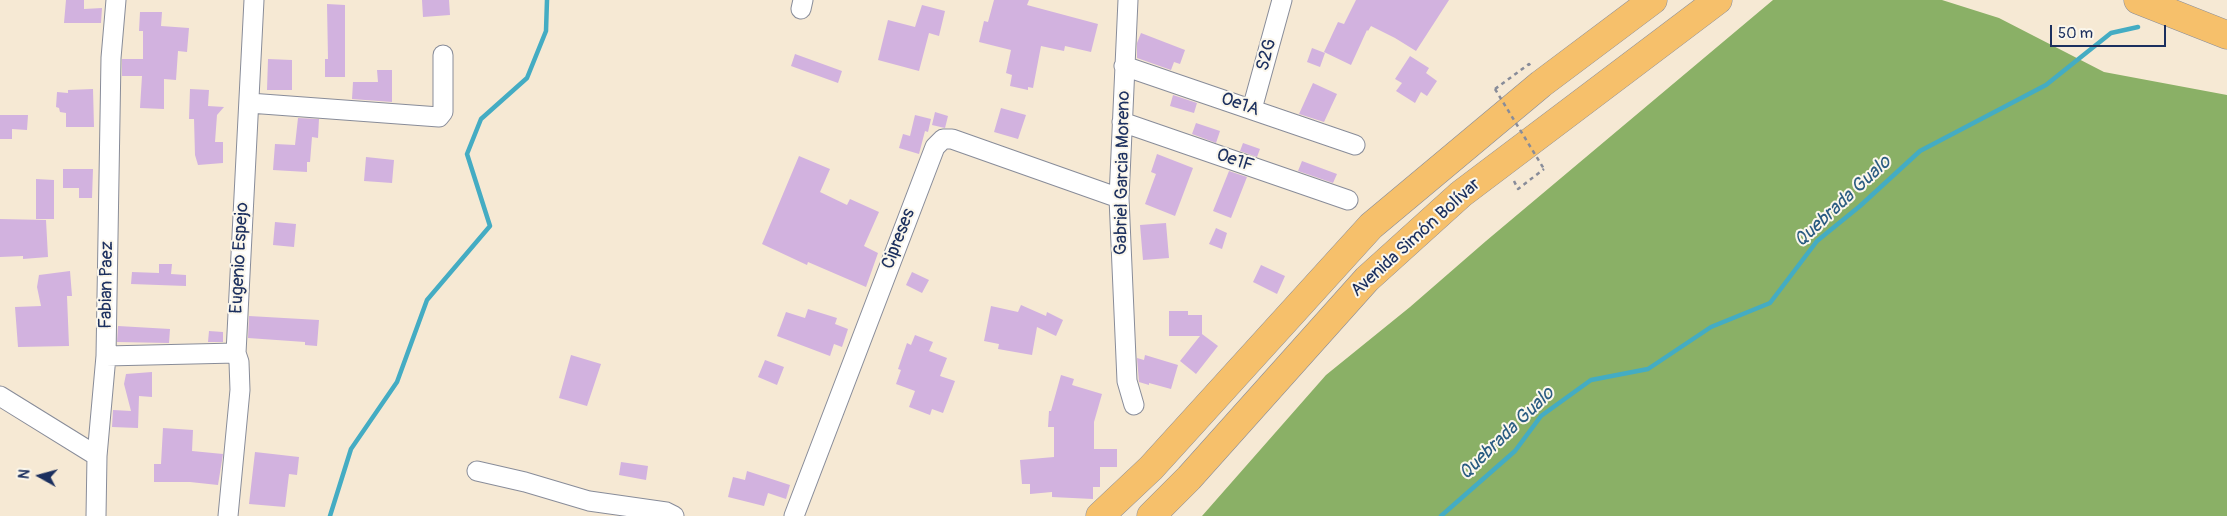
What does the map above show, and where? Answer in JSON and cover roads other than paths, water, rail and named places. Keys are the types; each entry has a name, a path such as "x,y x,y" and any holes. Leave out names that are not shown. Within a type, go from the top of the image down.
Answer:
{"highway":[{"name":"Avenida Simón Bolívar","path":"1100,516 1151,468 1371,226 1541,84 1653,0"},
{"name":"Avenida Simón Bolívar","path":"1151,516 1189,478 1367,279 1461,194 1718,0"},
{"path":"2138,0 2227,35"}],"street":[{"name":"Fabian Paez","path":"96,516 97,456 106,356 111,58 116,0"},
{"name":"Eugenio Espejo","path":"228,516 240,390 239,362 236,353 254,0"},
{"name":"Gabriel Garcia Moreno","path":"1128,0 1118,198 1127,380 1134,405"},
{"name":"S2G","path":"1252,109 1282,0"},
{"path":"249,103 439,117 443,112 443,55"},
{"name":"Oe1A","path":"1124,66 1355,145"},
{"name":"Oe1F","path":"1122,122 1348,200"},
{"name":"Cipreses","path":"794,516 935,146 944,140 952,139 1118,198"},
{"path":"106,356 236,353"},
{"path":"0,396 97,456"},
{"path":"477,471 525,482 589,501 666,512 674,516"}],"waterway":[{"path":"330,516 351,449 397,382 427,300 490,226 467,154 481,119 527,78 546,31 547,0"},
{"name":"Quebrada Gualo","path":"1441,516 1515,451 1541,416 1591,380 1648,369 1711,327 1770,303 1817,241 1860,206 1920,151 2046,85 2111,33 2138,27"}]}
